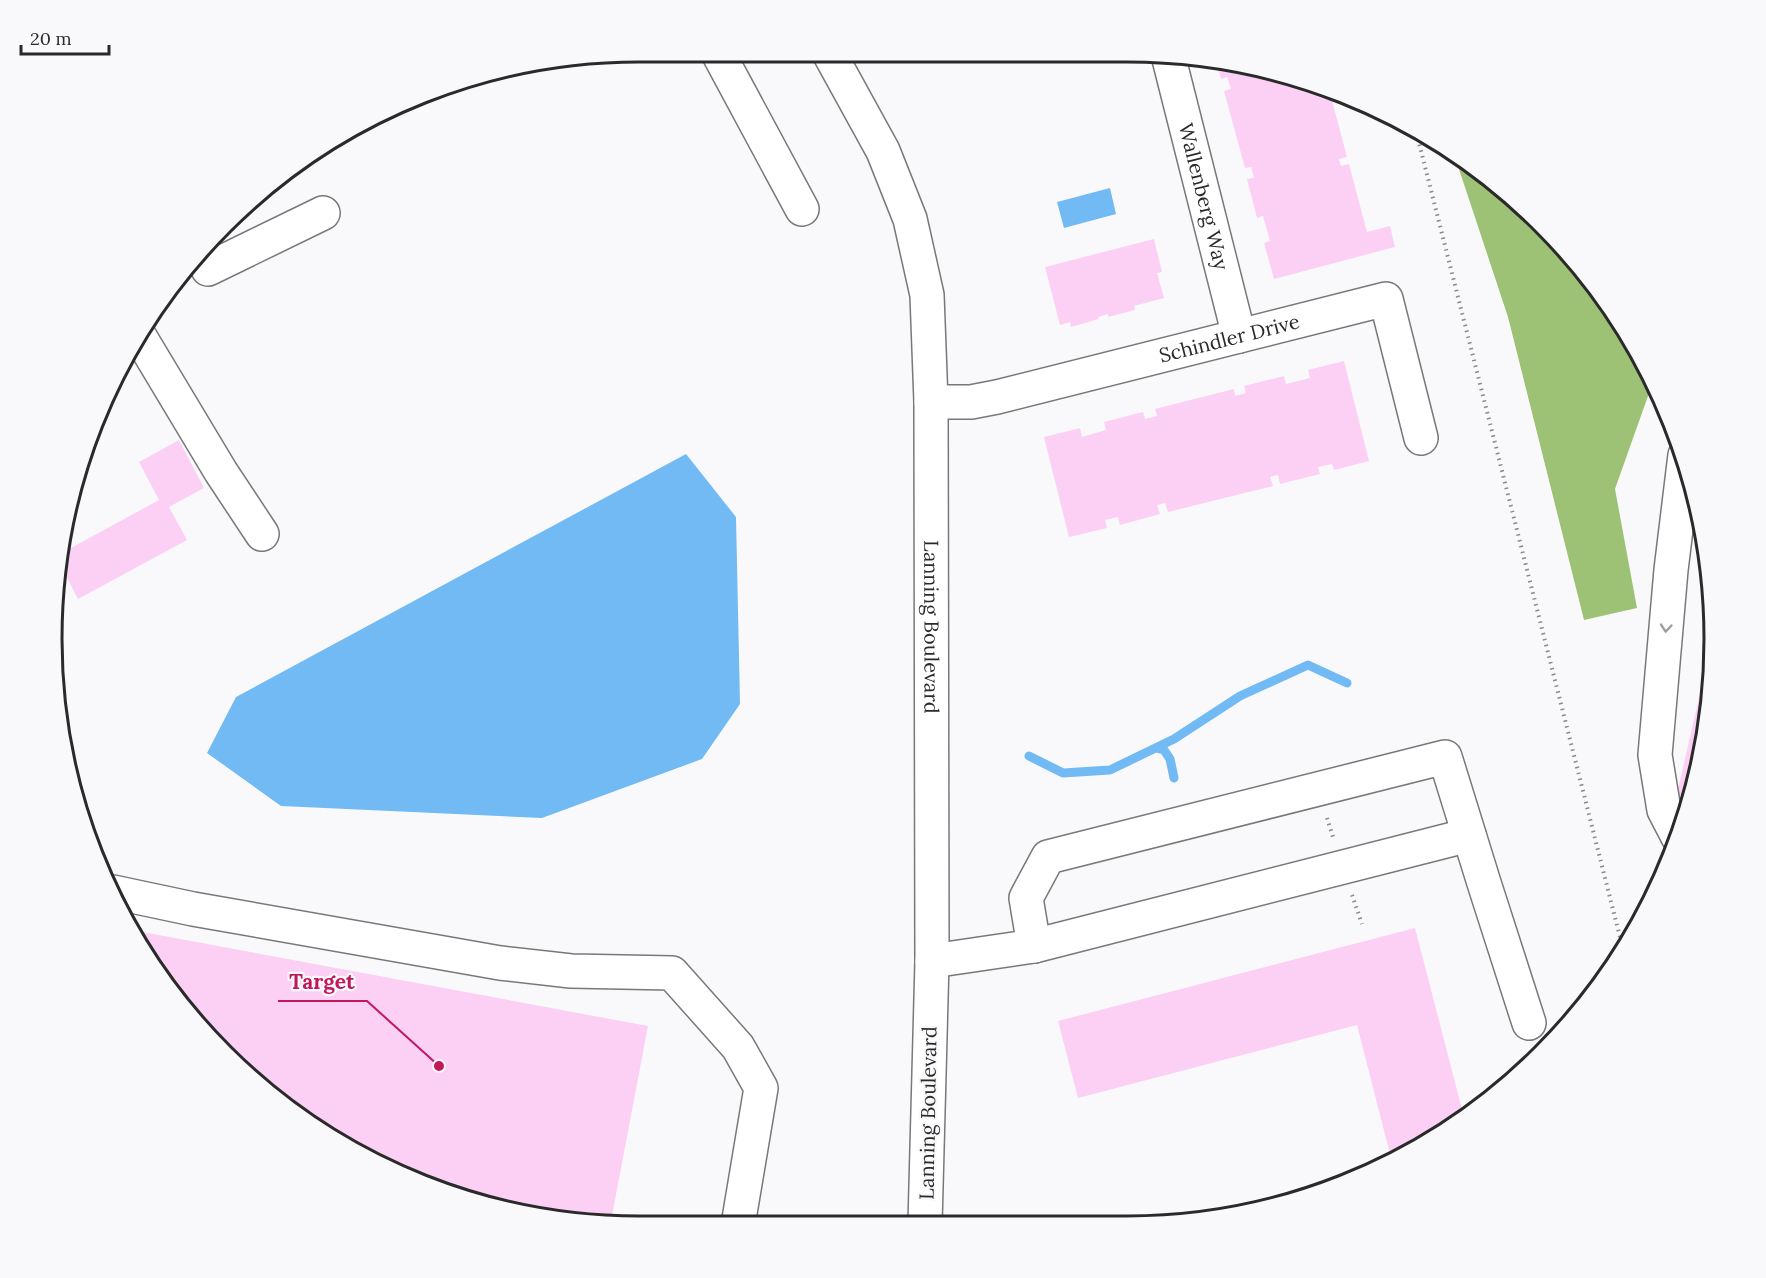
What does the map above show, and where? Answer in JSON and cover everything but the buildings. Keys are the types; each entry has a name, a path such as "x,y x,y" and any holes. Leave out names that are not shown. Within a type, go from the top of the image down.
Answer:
{"street":[{"path":"723,62 802,209"},
{"name":"Lanning Boulevard","path":"834,62 883,151 910,219 927,295 931,402 932,961 926,1216"},
{"name":"Wallenberg Way","path":"1170,63 1239,336"},
{"path":"203,260 208,269 323,213"},
{"name":"Schindler Drive","path":"931,402 971,402 997,397 1386,299 1421,438"},
{"path":"143,343 220,472 262,534"},
{"path":"1673,827 1664,810 1655,755 1671,570 1682,480"},
{"path":"1034,946 1026,898 1048,857 1445,757 1529,1023"},
{"path":"932,961 1034,946 1469,835"},
{"path":"121,894 193,909 500,963 571,971 672,974 738,1047 760,1088 739,1216"}],"path":[{"path":"1418,141 1620,939"}],"green space":[{"path":"1458,166 1508,205 1561,258 1607,318 1649,393 1615,489 1637,608 1584,620 1508,317"}],"water":[{"path":"1110,188 1116,214 1064,228 1057,202"},
{"path":"686,454 736,517 740,704 702,759 542,818 281,806 207,753 236,697"}],"waterway":[{"path":"1029,756 1063,773 1110,770 1174,739 1240,696 1308,665 1347,683"},
{"path":"1156,748 1164,750 1170,759 1174,778"}],"place":[{"name":"Target","path":"439,1066"}]}
